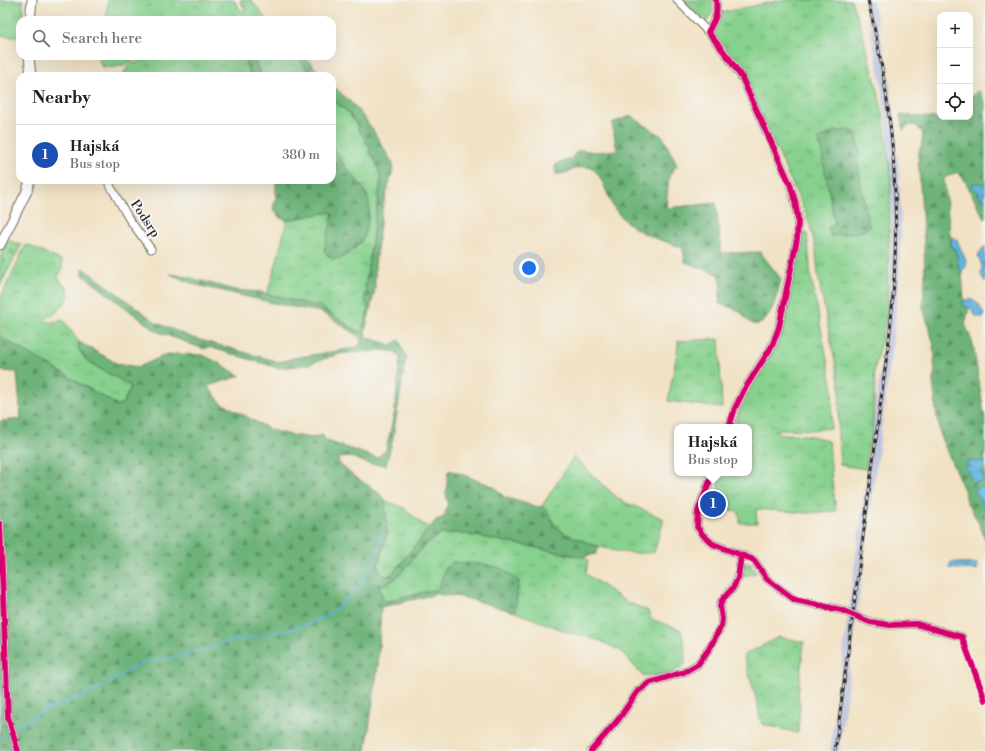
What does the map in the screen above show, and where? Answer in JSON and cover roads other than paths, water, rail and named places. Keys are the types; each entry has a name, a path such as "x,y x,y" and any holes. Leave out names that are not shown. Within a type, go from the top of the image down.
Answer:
{"main road":[{"path":"30,16 32,0"},
{"path":"29,60 31,72"},
{"path":"0,245 29,184"}],"street":[{"path":"677,0 708,32 728,57 742,78 790,184 798,220 795,256 779,327 772,346 744,390 729,424"},
{"path":"708,32 716,20 716,0"},
{"name":"Podsrp","path":"110,184 129,219 151,249"},
{"path":"711,476 698,511 697,527 713,544 754,560 768,579 795,600 841,610 870,622 890,625 916,624 962,637"},
{"path":"0,524 8,717 18,751"},
{"path":"592,751 618,720 638,691 649,683 684,672 698,664 710,649 721,626 722,620 720,606 722,600 733,588 738,578 741,555"}],"water":[{"path":"976,183 985,184 985,200 983,200 973,188 972,185"},
{"path":"952,237 957,240 966,261 966,267 962,271 958,267 957,255 951,244"},
{"path":"985,246 985,282 981,275 982,266 978,256"},
{"path":"969,299 977,303 985,315 984,317 976,316 972,309 963,305 962,302"},
{"path":"969,461 985,462 985,467 981,473 984,478 981,482 974,483 965,468"},
{"path":"984,485 985,486 985,511 975,490"},
{"path":"951,562 978,564 977,570 949,568"}],"waterway":[{"path":"13,729 43,711 105,686 130,669 145,662 184,655 229,642 301,627 326,616 340,606 364,580 378,550 382,531"},
{"path":"0,738 10,731"}],"railway":[{"path":"835,751 890,331 894,288 894,164 885,83 868,0"}],"place":[{"name":"Hajská","path":"713,504"}]}
